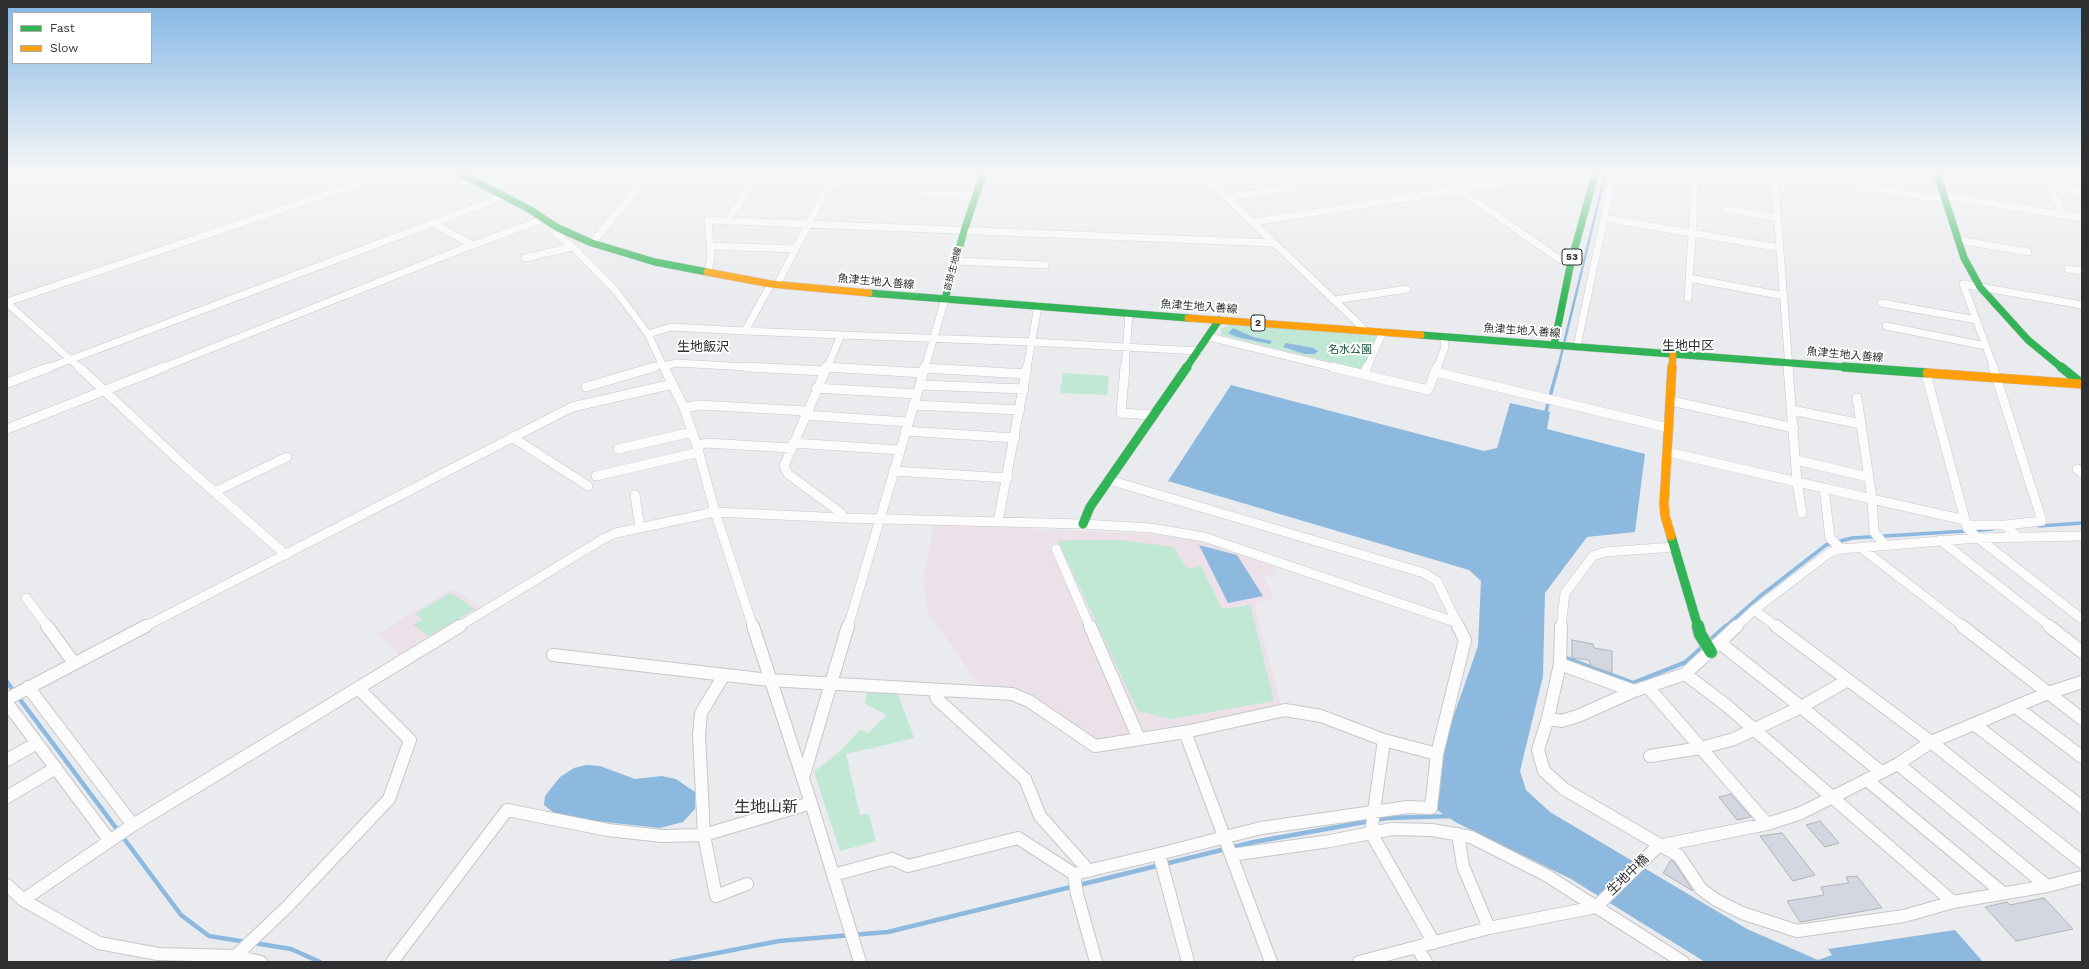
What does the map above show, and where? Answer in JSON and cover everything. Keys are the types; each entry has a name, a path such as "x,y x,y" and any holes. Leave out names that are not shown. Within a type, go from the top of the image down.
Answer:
{"main road":[{"name":"魚津生地入善線","path":"539,216 558,228 592,243 655,262 774,285 945,300 1577,346 1926,374 2082,384"},
{"name":"沓掛生地線","path":"945,300 969,216"},
{"name":"53","path":"1554,345 1570,262 1583,216"},
{"path":"1951,216 1964,258 1980,286 2028,340 2082,384"},
{"path":"1082,524 1090,507 1108,480 1209,337 1219,320"},
{"path":"1673,354 1664,504 1674,547 1700,634 1711,652"}],"street":[{"path":"261,216 7,303 71,359 214,492 286,555"},
{"path":"7,383 450,216"},
{"path":"592,243 614,216"},
{"path":"727,221 730,216"},
{"path":"745,331 796,249 813,216"},
{"path":"1248,216 1335,300 1364,331"},
{"path":"1254,222 1291,216"},
{"path":"1498,216 1559,259 1570,262"},
{"path":"1688,298 1693,216"},
{"path":"1768,216 1778,218 1796,460 1802,513"},
{"path":"2071,216 2082,218"},
{"path":"1577,346 1604,218 1780,248"},
{"path":"7,429 473,245 544,219"},
{"path":"707,273 711,256 708,220 1274,243"},
{"path":"432,223 473,245"},
{"path":"558,228 556,233 616,291 648,334 684,408 698,449 715,512 769,680 803,778 860,962"},
{"path":"1958,240 2028,252"},
{"path":"711,246 796,249"},
{"path":"525,258 572,247"},
{"path":"955,261 1045,265"},
{"path":"2068,269 2082,271"},
{"path":"1689,278 1784,296"},
{"path":"1668,452 1872,499 1966,523 2005,525 2042,521 1998,379 1963,284 2080,304 2082,314"},
{"path":"1335,300 1407,289"},
{"path":"803,778 945,300"},
{"path":"1881,303 1976,320"},
{"path":"998,522 1008,478 1038,306"},
{"path":"1129,313 1121,413 1153,416"},
{"path":"1886,326 1986,346"},
{"path":"648,334 671,327 1126,346 1199,351"},
{"path":"1364,374 1383,332"},
{"path":"841,335 805,413 784,466 788,474 841,513 843,518"},
{"path":"1209,337 1428,390 1446,347 1444,337"},
{"path":"586,387 664,365 677,363 825,369 1026,374"},
{"path":"1435,372 1669,428"},
{"path":"1926,374 1966,523 1978,538 2082,619"},
{"path":"7,699 572,406 673,384"},
{"path":"920,385 1024,389"},
{"path":"816,388 917,394"},
{"path":"1857,398 1872,499 1874,532 1884,544"},
{"path":"1671,401 1794,428"},
{"path":"684,408 699,405 805,413 907,427 1015,438"},
{"path":"913,405 1020,410"},
{"path":"1792,410 1861,424"},
{"path":"618,449 692,432"},
{"path":"512,437 588,486"},
{"path":"596,476 698,449 706,443 900,450"},
{"path":"214,492 287,458"},
{"path":"1796,460 1868,477"},
{"path":"893,471 1008,478"},
{"path":"833,875 892,859 908,866 1018,838 1074,874 1261,828 1408,807 1431,808 1437,754 1465,640 1437,581 1424,573 1108,480"},
{"path":"1824,488 1830,538 1841,549"},
{"path":"635,495 640,528"},
{"path":"23,900 133,825 603,539 616,533 715,512 843,518 1082,524 1151,528 1204,537 1458,623"},
{"path":"2005,525 2017,537"},
{"path":"1548,718 1561,721 1578,716 1634,692 1685,674 1711,652 1754,610 1829,553 1841,549 1940,540 2082,536"},
{"path":"1940,540 2082,652"},
{"path":"1674,547 1605,552 1593,556 1565,593 1562,608 1560,664 1548,718 1538,750 1544,771 1564,789 1659,847 1679,856 1701,889 1716,900 1742,913 1797,931 1904,916 1953,902 2047,886 2082,877"},
{"path":"1860,547 2082,719"},
{"path":"1056,549 1139,739"},
{"path":"26,598 74,663"},
{"path":"1754,610 1931,742 2082,862"},
{"path":"1720,643 1882,772"},
{"path":"553,656 769,680 1012,694 1029,701 1095,746 1185,732 1285,710 1321,716 1384,740 1437,754"},
{"path":"1560,664 1634,692"},
{"path":"1685,674 1726,705 1831,798 1953,902"},
{"path":"724,675 701,713 699,735 704,835 716,896 747,884"},
{"path":"1650,756 1701,748 1734,739 1801,707 1848,680"},
{"path":"1659,847 1767,824 1801,813 1898,764 1931,742 2048,694 2082,682"},
{"path":"28,687 133,825"},
{"path":"1648,687 1767,824"},
{"path":"232,959 288,907 389,799 410,740 358,688"},
{"path":"934,690 937,699 1025,779 1040,816 1088,871"},
{"path":"7,703 110,841"},
{"path":"2016,707 2082,757"},
{"path":"1974,724 2082,807"},
{"path":"1185,732 1271,962"},
{"path":"1384,740 1371,833 1434,942"},
{"path":"7,760 37,744"},
{"path":"1898,764 2047,886"},
{"path":"7,797 56,768"},
{"path":"1867,780 2003,893"},
{"path":"392,962 507,810 608,830 662,836 704,835 811,803"},
{"path":"1231,855 1330,841 1392,829 1432,830 1458,834 1470,837 1546,875 1599,904 1683,962"},
{"path":"1458,834 1464,866 1472,891 1489,928"},
{"name":"生地中橋","path":"1599,904 1659,847"},
{"path":"1159,854 1188,962"},
{"path":"1074,874 1077,894 1096,962"},
{"path":"7,885 23,900 99,943 158,954 261,962"},
{"path":"1359,962 1386,959 1434,942 1489,928 1599,904"},
{"path":"1417,948 1426,962"}],"shaded area":[{"path":"934,524 1146,534 1197,540 1273,565 1279,575 1263,576 1274,598 1254,604 1281,704 1202,723 1096,741 1033,704 980,686 928,613 923,578"},
{"path":"452,589 481,607 399,655 377,634"}],"green space":[{"name":"名水公園","path":"1231,324 1377,335 1362,370 1221,335 1221,329"},
{"path":"1063,373 1109,376 1107,395 1060,393"},
{"path":"1121,540 1174,547 1187,569 1201,566 1222,609 1250,605 1274,701 1171,719 1138,711 1058,541"},
{"path":"451,593 475,609 429,636 413,625 422,620 416,613"},
{"path":"867,690 898,694 914,738 846,754 860,815 869,814 876,841 840,851 814,772 838,753 860,730 868,733 887,715 865,704"}],"water":[{"path":"1233,328 1253,337 1272,341 1270,344 1237,337 1228,333"},
{"path":"1286,343 1313,348 1318,351 1315,354 1305,354 1283,347"},
{"path":"1231,385 1484,451 1497,448 1510,403 1550,412 1547,429 1645,454 1635,532 1587,537 1545,593 1543,676 1520,771 1526,790 1550,812 1747,929 1818,960 1832,955 1828,949 1955,930 1983,962 1705,962 1571,879 1457,823 1437,810 1446,738 1478,646 1481,581 1469,570 1168,481"},
{"path":"1199,545 1237,555 1263,596 1228,603"},
{"path":"586,765 600,766 635,779 662,776 676,779 695,792 695,809 683,822 660,828 576,819 554,813 544,805 545,796 560,777 574,768"}],"building":[{"path":"1572,640 1593,644 1594,648 1612,651 1612,673 1591,666 1589,660 1572,658"},
{"path":"1731,794 1751,817 1737,820 1719,797"},
{"path":"1820,821 1839,843 1825,847 1806,825"},
{"path":"1782,833 1815,875 1793,881 1760,836"},
{"path":"1671,860 1674,862 1693,891 1663,873"},
{"path":"1857,876 1882,908 1800,922 1787,901 1824,895 1821,887 1849,883 1846,877"},
{"path":"2044,898 2073,929 2016,941 1985,907 2007,902 2010,905"}],"waterway":[{"path":"1558,368 1595,216"},
{"path":"1545,415 1558,367"},
{"path":"2039,526 2082,523"},
{"path":"1973,531 1993,529"},
{"path":"1725,627 1759,597 1826,545 1852,538 1967,531"},
{"path":"1566,658 1633,683 1686,662 1726,626"},
{"path":"7,682 181,915 209,936 246,942"},
{"path":"671,962 779,941 888,932 1254,842 1387,818 1452,816"},
{"path":"254,943 291,949 320,962"}],"traffic: fast":[{"path":"540,216 558,228 592,243 655,262 707,272"},
{"path":"945,299 969,216"},
{"path":"1554,345 1571,262 1584,216"},
{"path":"1951,216 1964,258 1980,287 2028,340 2082,384"},
{"path":"869,293 1188,318"},
{"path":"1083,524 1090,507 1219,320"},
{"path":"1421,335 1927,373"},
{"path":"1671,536 1700,634 1711,652"}],"traffic: slow":[{"path":"707,272 771,284 869,293"},
{"path":"1188,318 1421,335"},
{"path":"1671,536 1665,516 1664,504 1673,354"},
{"path":"1927,373 2082,384"}],"district":[{"name":"生地中区","path":"1688,346"},
{"name":"生地飯沢","path":"703,347"},
{"name":"生地山新","path":"766,807"}]}
